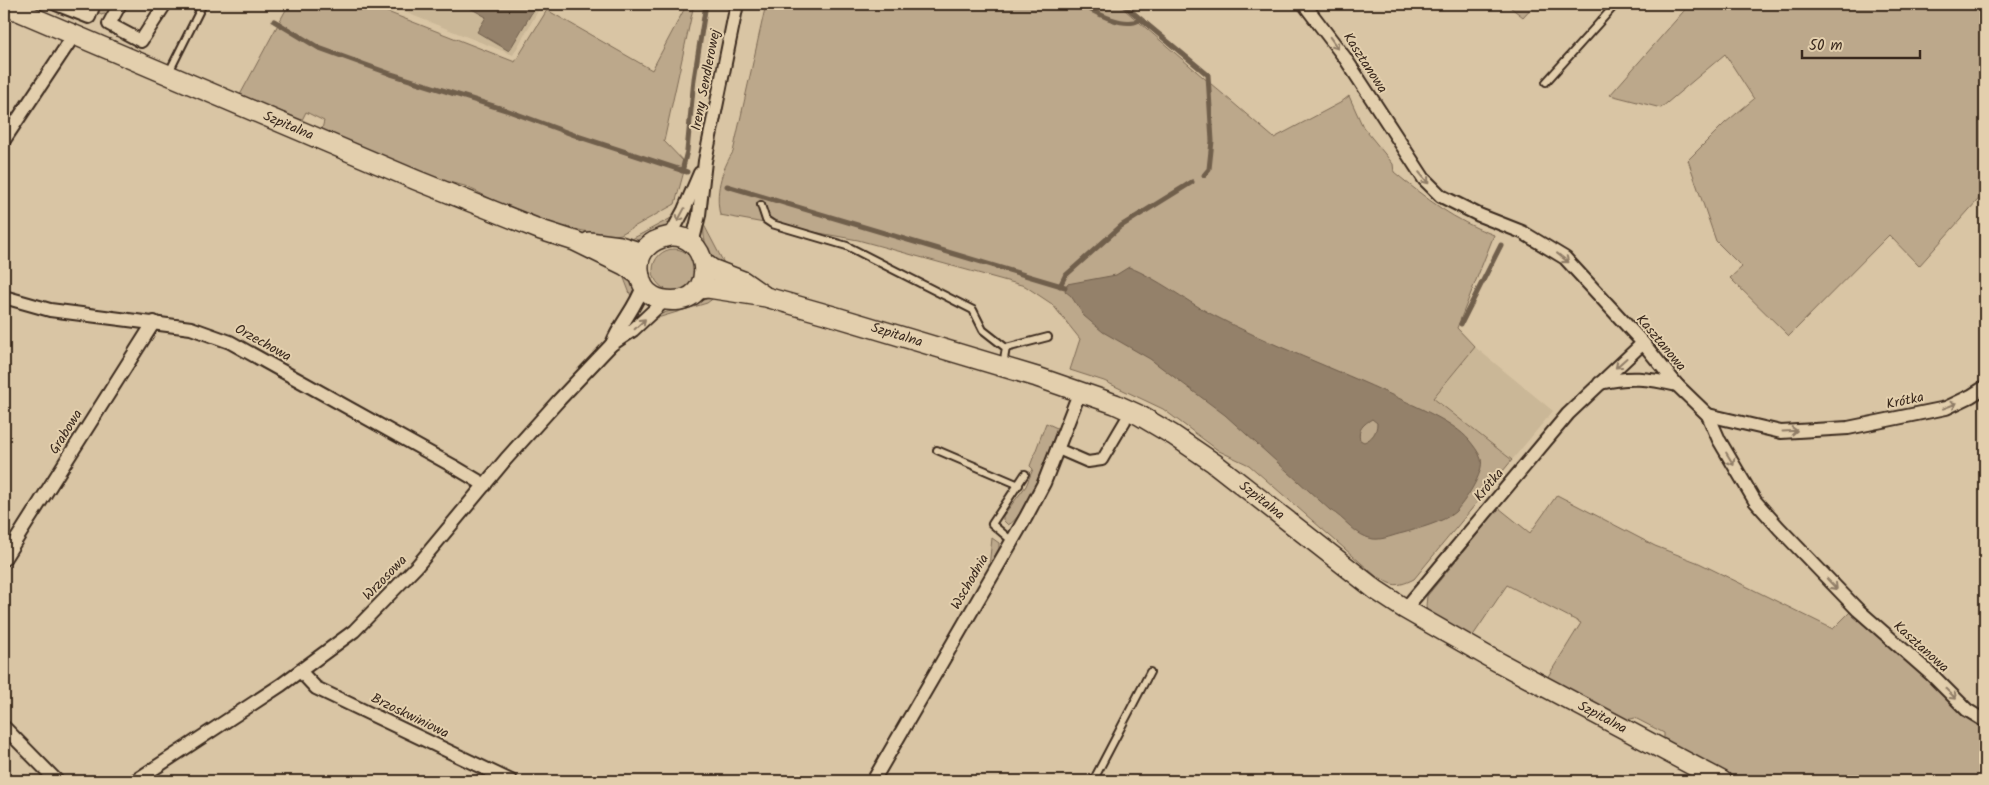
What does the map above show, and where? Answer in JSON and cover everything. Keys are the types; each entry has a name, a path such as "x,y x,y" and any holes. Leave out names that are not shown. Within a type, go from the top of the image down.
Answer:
{"main road":[{"name":"Szpitalna","path":"4,6 416,180 541,230 576,241 624,265 642,281"},
{"path":"670,236 680,237 692,244 698,250 704,264 703,279 699,289 684,299 674,301 654,297 642,281 639,266 642,253 654,241 670,236"},
{"name":"Szpitalna","path":"576,241 606,244 642,253"},
{"name":"Szpitalna","path":"704,264 742,281 766,297"},
{"name":"Szpitalna","path":"699,289 708,288 766,297 1002,366 1080,391 1139,415 1194,448 1376,590 1404,609 1487,656 1722,781"}],"street":[{"path":"56,4 89,17 94,4"},
{"path":"120,4 109,24 141,41 165,4"},
{"name":"Ireny Sendlerowej","path":"705,161 737,4"},
{"name":"Kasztanowa","path":"1304,4 1345,58 1424,179 1441,196 1479,215 1522,232 1565,258 1643,343 1677,385 1708,415 1719,440 1755,501 1779,528 1858,610 1932,675 1967,710 1985,721"},
{"path":"4,140 74,35"},
{"path":"670,236 684,210 705,161"},
{"path":"692,244 699,215 705,161"},
{"name":"Wrzosowa","path":"612,344 618,330 637,304 642,281"},
{"name":"Orzechowa","path":"4,297 50,310 191,328 230,342 485,485"},
{"name":"Wrzosowa","path":"135,781 209,734 354,631 417,566 559,400 612,344 634,330 665,300"},
{"name":"Grabowa","path":"4,559 154,322"},
{"name":"Krótka","path":"1404,609 1568,414 1643,343"},
{"path":"1634,378 1646,371 1656,359"},
{"name":"Krótka","path":"1600,384 1620,378 1647,378 1677,385"},
{"name":"Krótka","path":"1708,415 1781,432 1848,428 1946,408 1972,396 1985,387"},
{"name":"Wschodnia","path":"873,781 1044,483 1080,391"},
{"path":"1058,449 1088,462 1102,460 1124,421"},
{"name":"Brzoskwiniowa","path":"300,671 316,688 511,781"},
{"path":"4,727 57,781"}],"lane":[{"path":"168,75 203,4"},
{"path":"1546,82 1616,4"},
{"path":"762,205 766,220 772,224 847,246 973,310 983,330 1006,348"},
{"path":"1006,348 1048,337"},
{"path":"1002,366 1006,348"},
{"path":"936,450 1019,485"},
{"path":"1012,540 992,524 1025,474"},
{"path":"1093,781 1150,672"}],"shaded area":[{"path":"98,4 113,4 108,13 101,15 98,11"},
{"path":"289,4 367,4 515,62 547,10 652,70 687,4 694,4 664,141 686,164 675,204 621,234 612,237 546,223 465,186 419,173 322,129 324,121 306,112 302,120 240,95"},
{"path":"384,4 542,4 513,55"},
{"path":"463,4 537,4 509,51 477,32 486,17"},
{"path":"766,4 1118,4 1274,138 1340,103 1349,96 1363,127 1393,164 1394,172 1418,192 1453,216 1494,235 1457,328 1475,347 1433,398 1512,460 1414,579 1395,585 1377,577 1249,465 1219,451 1163,409 1104,381 1070,370 1080,339 1052,304 1025,286 858,240 720,215 718,199 720,182 733,152"},
{"path":"1506,4 1535,4 1523,17"},
{"path":"1690,4 1985,4 1985,192 1919,266 1889,235 1789,336 1730,278 1742,267 1716,241 1688,160 1725,123 1754,99 1725,54 1661,108 1610,95"},
{"path":"675,216 662,231 643,239 630,240"},
{"path":"704,225 726,267 708,249 704,238"},
{"path":"678,249 686,252 692,258 695,270 692,282 686,288 670,291 662,288 656,282 653,266 656,258 662,252"},
{"path":"1129,267 1233,325 1423,410 1454,427 1469,440 1481,459 1480,471 1468,495 1450,516 1430,525 1381,539 1373,539 1355,531 1225,415 1150,359 1103,332 1084,316 1071,296 1065,291 1067,284 1116,275","holes":["1372,419 1377,423 1372,437 1364,442 1360,440 1359,433 1364,425"]},
{"path":"622,273 633,282 632,299"},
{"path":"715,297 707,303 654,319 665,313"},
{"path":"1475,347 1553,411 1512,460 1433,398"},
{"path":"1046,423 1057,428 1049,451 1030,497 1015,520 1008,525 1003,520 1003,516 1026,486 1033,469 1030,466"},
{"path":"1557,495 1655,546 1699,563 1833,629 1850,612 1926,679 1964,716 1985,729 1985,781 1742,781 1664,739 1664,733 1635,718 1626,720 1547,678 1581,623 1507,585 1472,637 1427,611 1427,596 1499,508 1530,533"},
{"path":"992,538 999,543 999,548 989,567"}],"waterway":[{"path":"682,171 687,151 694,79 706,4"},
{"path":"1080,4 1117,21 1132,22 1139,20"},
{"path":"1125,6 1208,75 1212,141 1209,169 1204,175"},
{"path":"274,21 319,48 391,74 506,110 577,136 687,172"},
{"path":"1060,286 1065,276 1121,226 1192,182"},
{"path":"727,186 1065,287"},
{"path":"1461,324 1501,245"}]}
